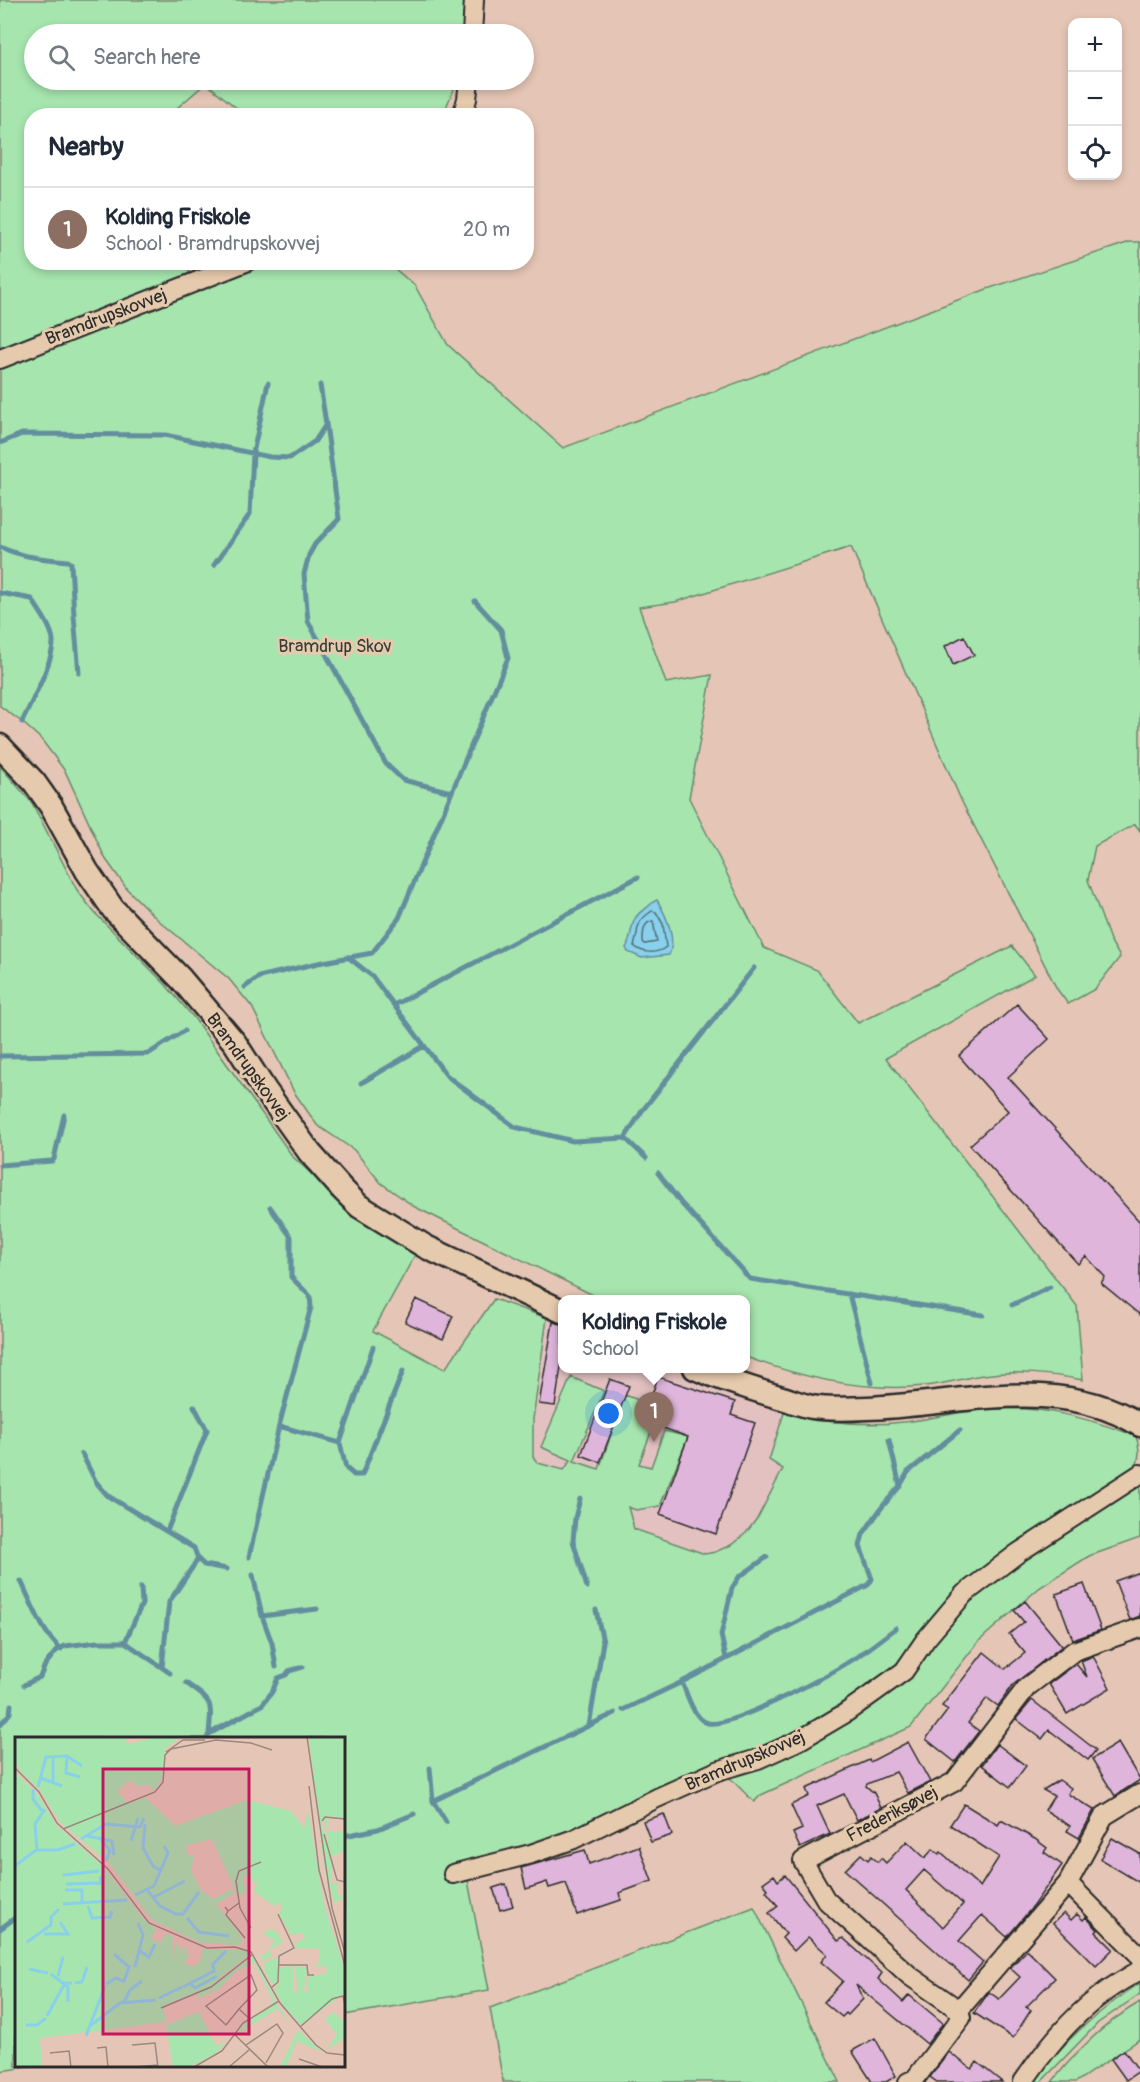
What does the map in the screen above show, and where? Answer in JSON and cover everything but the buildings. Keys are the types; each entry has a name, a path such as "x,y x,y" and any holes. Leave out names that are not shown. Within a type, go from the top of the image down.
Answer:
{"street":[{"path":"473,24 474,0"},
{"path":"464,108 468,90"},
{"name":"Bramdrupskovvej","path":"0,359 226,270"},
{"name":"Bramdrupskovvej","path":"0,746 29,776 51,806 87,871 113,909 181,979 235,1043 309,1153 342,1189 366,1211 426,1247 558,1309"},
{"path":"708,1373 812,1407 887,1408 986,1397 1033,1395 1078,1401 1106,1409 1140,1425"},
{"name":"Bramdrupskovvej","path":"453,1874 531,1854 574,1839 717,1771 758,1759 800,1740 844,1714 904,1671 926,1639 964,1594 1018,1553 1140,1474"},
{"name":"Frederiksøvej","path":"959,2010 910,1976 826,1900 803,1861 954,1782 1027,1687 1074,1651 1140,1628"},
{"path":"908,2082 915,2079 961,2019 959,2010 1068,1883 1104,1816 1140,1794"},
{"path":"1068,1883 1140,1956"},
{"path":"1023,2082 1046,2048 1073,2020 1101,1995 1140,1970"}],"shaded area":[{"path":"547,1318 558,1323 558,1373 674,1373 784,1413 780,1426 783,1469 758,1517 746,1533 731,1545 705,1554 634,1529 533,1458 533,1419"}],"green space":[{"name":"Bramdrup Skov","path":"0,0 464,0 463,24 24,24 24,90 198,90 177,108 24,108 24,270 188,270 191,274 201,270 396,270 415,286 448,345 563,448 987,289 1130,242 1140,242 1140,831 1135,824 1095,846 1088,880 1110,940 1120,957 1095,989 1068,1004 1057,989 961,800 851,547 675,602 639,607 666,683 712,675 689,798 764,948 817,970 858,1023 1012,946 1035,975 886,1058 1077,1306 1083,1380 1046,1374 1008,1373 983,1375 932,1385 879,1387 811,1377 750,1359 750,1295 593,1295 415,1207 381,1183 354,1150 317,1125 294,1092 252,1007 229,979 157,919 127,889 105,858 65,771 41,739 0,706"},
{"name":"Bramdrup Skov","path":"215,90 454,90 447,108 236,108"},
{"path":"0,766 32,803 77,890 94,912 165,984 194,1018 293,1157 355,1214 415,1255 373,1331 445,1369 494,1299 547,1318 533,1419 533,1457 538,1463 564,1470 571,1460 541,1447 571,1377 604,1391 574,1461 599,1469 625,1395 660,1408 639,1464 651,1467 664,1431 688,1437 660,1506 636,1510 628,1507 634,1529 705,1554 731,1545 746,1533 758,1517 783,1469 769,1460 784,1413 828,1421 873,1424 914,1421 982,1410 1032,1409 1083,1419 1136,1436 1139,1453 1135,1470 954,1597 886,1676 796,1731 564,1835 465,1865 489,1990 345,2015 345,1737 15,1737 15,2067 29,2067 0,2071"},
{"path":"1140,1484 1140,1538 1089,1556 1039,1588 979,1641 911,1727 761,1795 754,1802 728,1776 794,1749 877,1702 913,1669 966,1603 1011,1563"},
{"path":"754,1907 840,2082 503,2082 490,2008"},
{"path":"1140,1983 1140,1994 1098,2023 1041,2082 1037,2082 1036,2080 1047,2065 1070,2039 1097,2015"},
{"path":"1140,2002 1140,2039 1076,2082 1052,2082 1092,2038"}],"water":[{"path":"657,900 669,926 671,948 669,955 642,958 628,952 626,948 636,917"}],"waterway":[{"path":"214,565 250,514 253,453 268,383"},
{"path":"0,443 22,434 165,435 270,457 290,458 315,441 326,424 320,385"},
{"path":"326,424 339,519 315,544 309,555 304,574 308,621 386,764 403,780 451,792"},
{"path":"0,547 25,555 71,563 79,673"},
{"path":"0,593 32,599 48,625 53,641 50,659 22,722"},
{"path":"245,987 259,977 372,953 399,918 508,658 501,630 475,601"},
{"path":"394,1005 638,877"},
{"path":"348,957 372,976 447,1076 515,1127 573,1141 625,1138 642,1111 754,968"},
{"path":"0,1056 148,1054 184,1031"},
{"path":"361,1083 424,1046"},
{"path":"0,1165 52,1161 64,1115"},
{"path":"625,1138 646,1158"},
{"path":"658,1173 681,1203 750,1279 983,1315"},
{"path":"249,1557 279,1426 311,1307 310,1296 291,1277 291,1237 270,1207"},
{"path":"1012,1305 1050,1287"},
{"path":"849,1294 872,1383"},
{"path":"340,1443 373,1347"},
{"path":"279,1426 340,1443 346,1468 354,1475 362,1475 403,1371"},
{"path":"167,1531 207,1430 194,1406"},
{"path":"623,1710 682,1682 868,1585 872,1579 860,1546 863,1534 908,1472 960,1430"},
{"path":"889,1440 900,1486"},
{"path":"82,1454 96,1482 108,1496 194,1548 198,1559 169,1602 162,1667"},
{"path":"580,1499 575,1518 573,1541 587,1587"},
{"path":"726,1658 721,1635 732,1588 739,1577 767,1557"},
{"path":"198,1559 204,1565 227,1569"},
{"path":"253,1575 262,1616 272,1643 276,1667"},
{"path":"21,1581 43,1627 61,1649"},
{"path":"125,1642 142,1604 141,1587"},
{"path":"262,1616 317,1609"},
{"path":"589,1726 603,1642 596,1610"},
{"path":"682,1682 692,1706 703,1721 708,1723 736,1718 778,1700 836,1670 896,1628"},
{"path":"24,1685 40,1677 45,1665 56,1651 65,1646 97,1642 125,1642 170,1673"},
{"path":"208,1737 209,1734 262,1705 272,1692 278,1678 289,1671 303,1667"},
{"path":"186,1683 209,1703 209,1734"},
{"path":"0,1725 10,1713 11,1705"},
{"path":"433,1801 615,1713"},
{"path":"430,1768 433,1801 446,1822"},
{"path":"345,1836 378,1829 414,1814"},
{"path":"0,1929 15,1918"}],"place":[{"name":"Kolding Friskole","path":"654,1442"}]}
